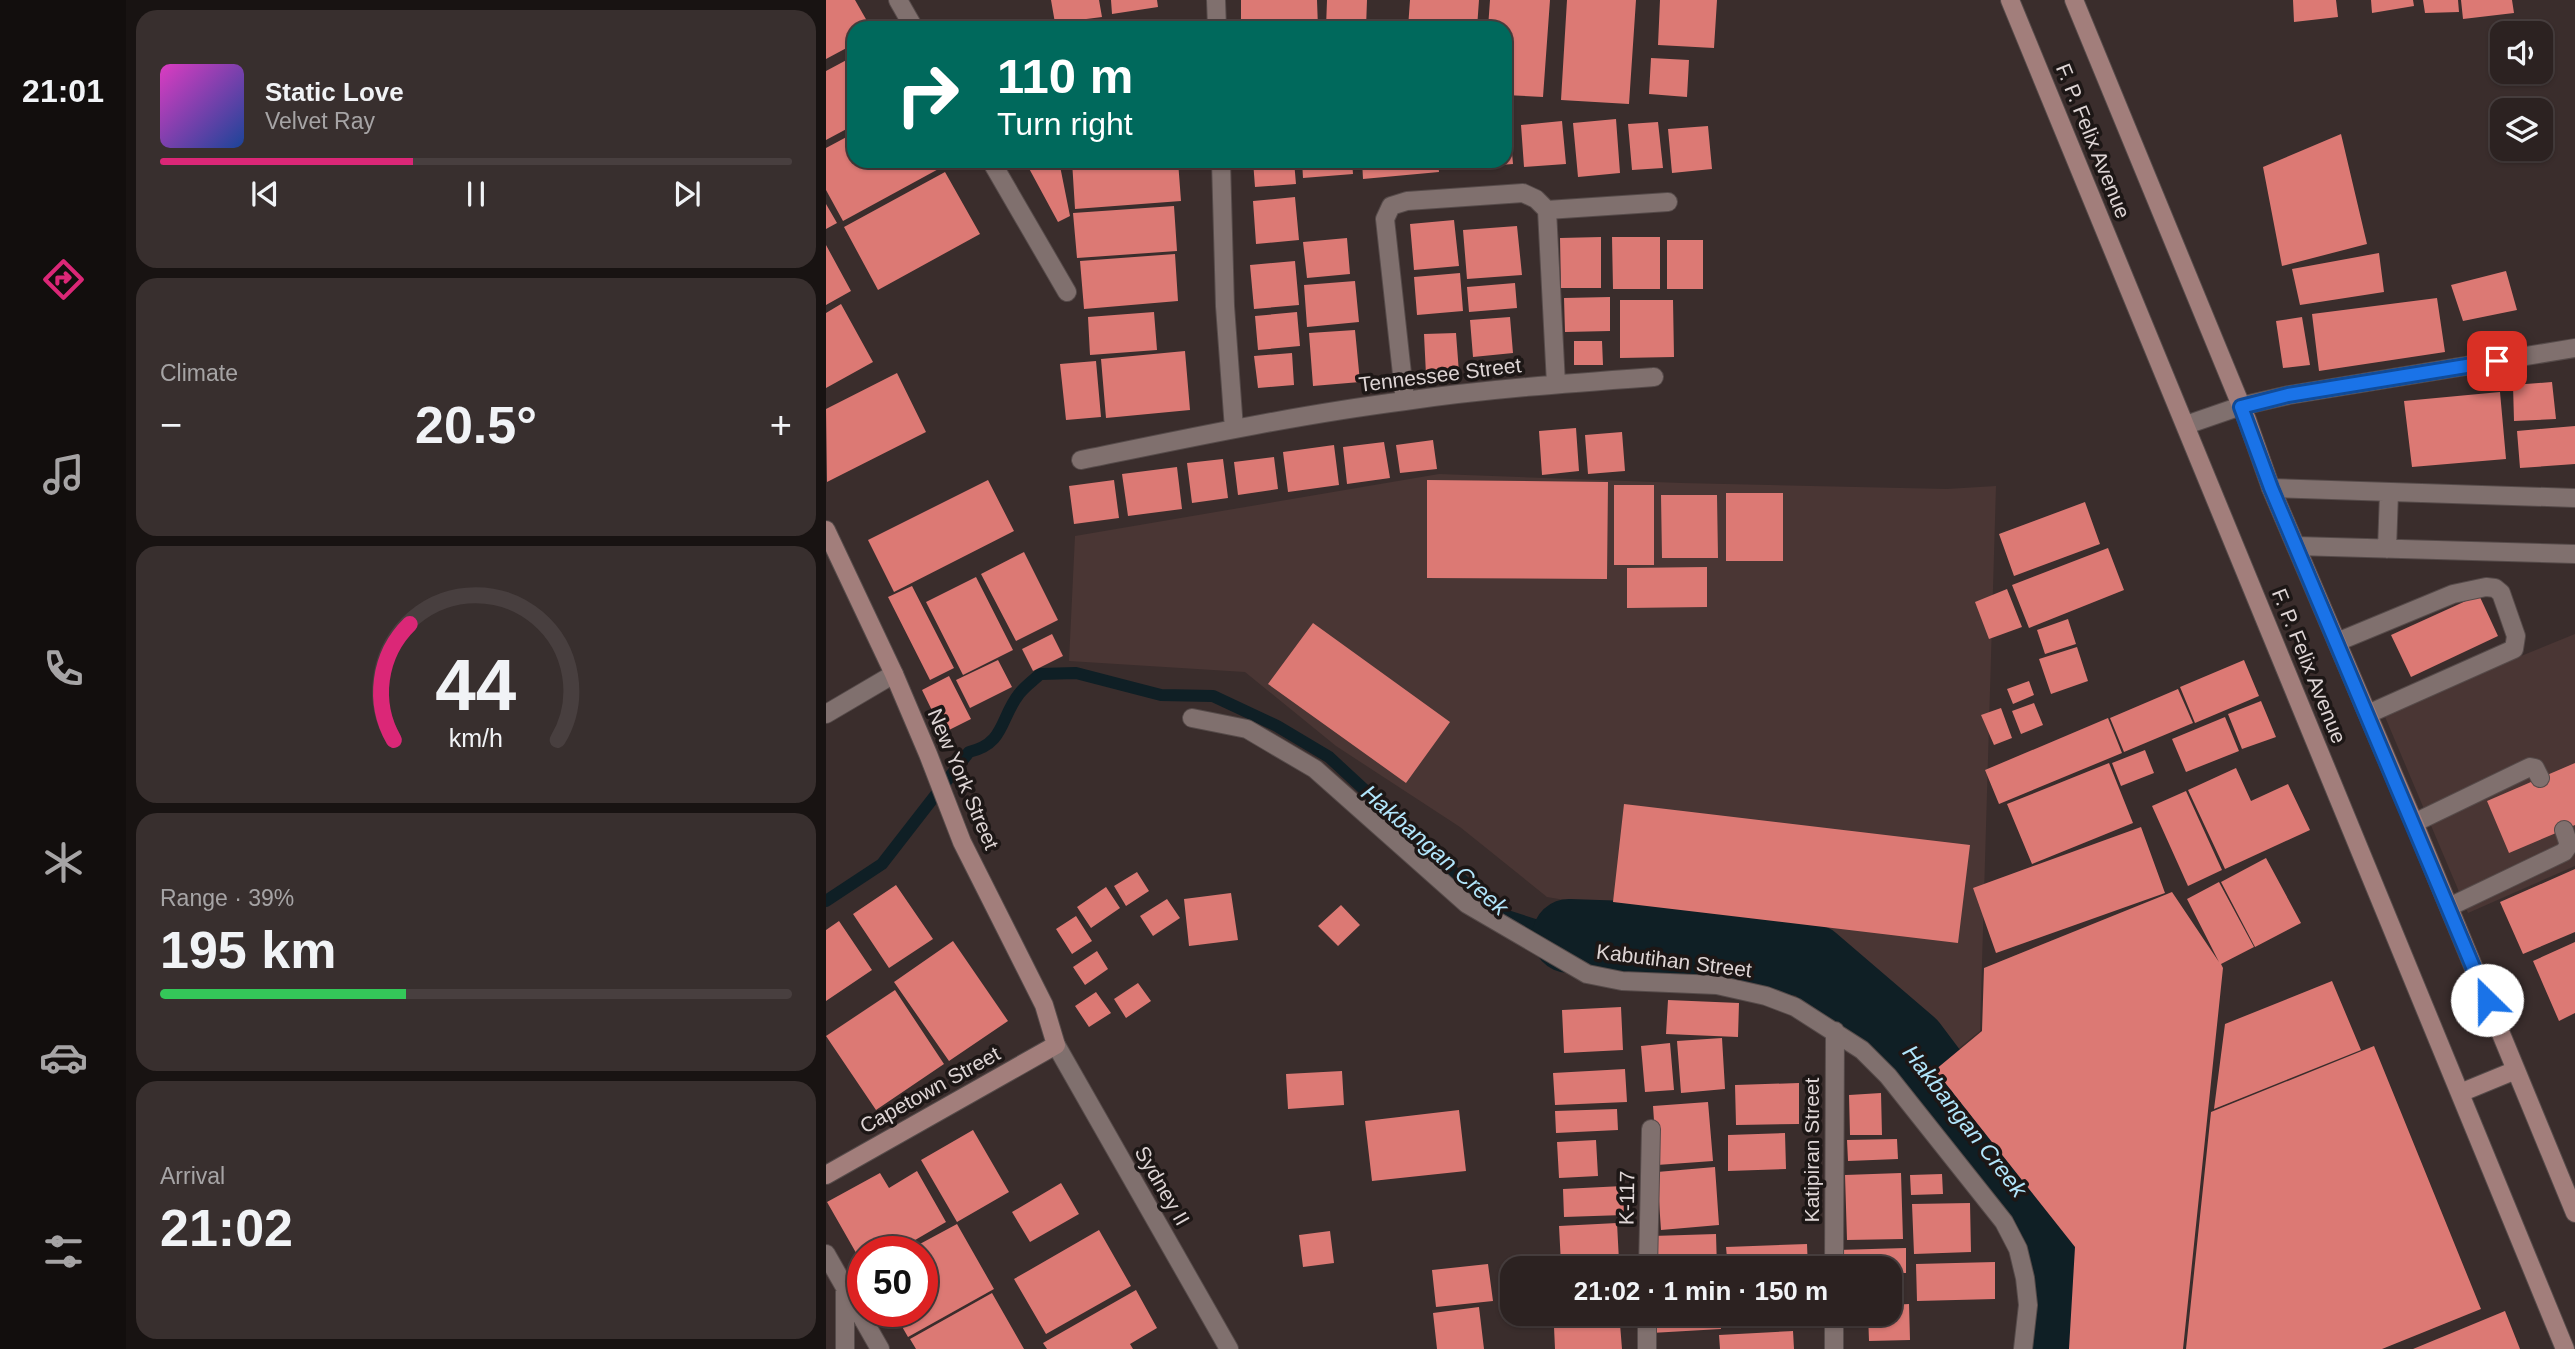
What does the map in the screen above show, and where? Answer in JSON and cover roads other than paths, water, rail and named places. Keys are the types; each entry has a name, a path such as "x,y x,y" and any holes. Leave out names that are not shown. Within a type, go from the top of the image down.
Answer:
{"main road":[{"name":"F. P. Felix Avenue","path":"2010,0 2460,1093 2568,1344"},
{"name":"F. P. Felix Avenue","path":"2074,0 2241,407 2271,488 2414,823 2575,1213"},
{"name":"New York Street","path":"826,530 894,674 962,842 1044,1005 1056,1045"},
{"name":"Capetown Street","path":"826,1175 1056,1045"},
{"path":"2460,1093 2516,1070"}],"street":[{"path":"898,0 910,21"},
{"path":"1216,0 1217,21"},
{"path":"995,168 1067,292"},
{"path":"1221,168 1225,306 1234,429"},
{"path":"1405,401 1385,219 1391,206 1407,201 1523,193 1536,199 1547,210 1556,384"},
{"path":"1547,210 1668,202"},
{"path":"2186,425 2288,395 2575,348"},
{"name":"Tennessee Street","path":"1081,460 1234,429 1405,401 1556,384 1654,377"},
{"path":"2271,488 2575,498"},
{"path":"2387,549 2389,493"},
{"path":"2296,546 2575,554"},
{"path":"2337,642 2453,594 2486,587 2501,593 2516,636 2514,649 2368,714"},
{"path":"826,714 894,674"},
{"name":"Kabutihan Street","path":"1192,718 1247,729 1315,769 1467,904 1587,974 1622,981 1717,985 1766,996 1795,1007 1862,1050 1888,1076 2004,1222 2018,1249 2025,1278 2028,1306 2023,1349"},
{"path":"2414,823 2530,768 2535,768 2540,778"},
{"path":"2449,907 2564,852 2569,845 2564,830"},
{"name":"Katipiran Street","path":"1835,1031 1835,1256"},
{"name":"Sydney II","path":"1056,1045 1229,1349"},
{"name":"K-117","path":"1648,1256 1651,1129"},
{"path":"826,1254 880,1349"},
{"path":"845,1287 845,1349"},
{"path":"1647,1326 1647,1349"},
{"path":"1834,1326 1834,1349"}],"waterway":[{"name":"Hakbangan Creek","path":"826,901 882,864 969,752 981,748 996,736 1019,694 1040,674 1076,673 1161,695 1213,696 1277,726 1329,757 1462,880 1507,916 1569,936"},
{"name":"Hakbangan Creek","path":"1569,936 1686,940 1812,961 1910,1045 2067,1254 2057,1349"}]}
